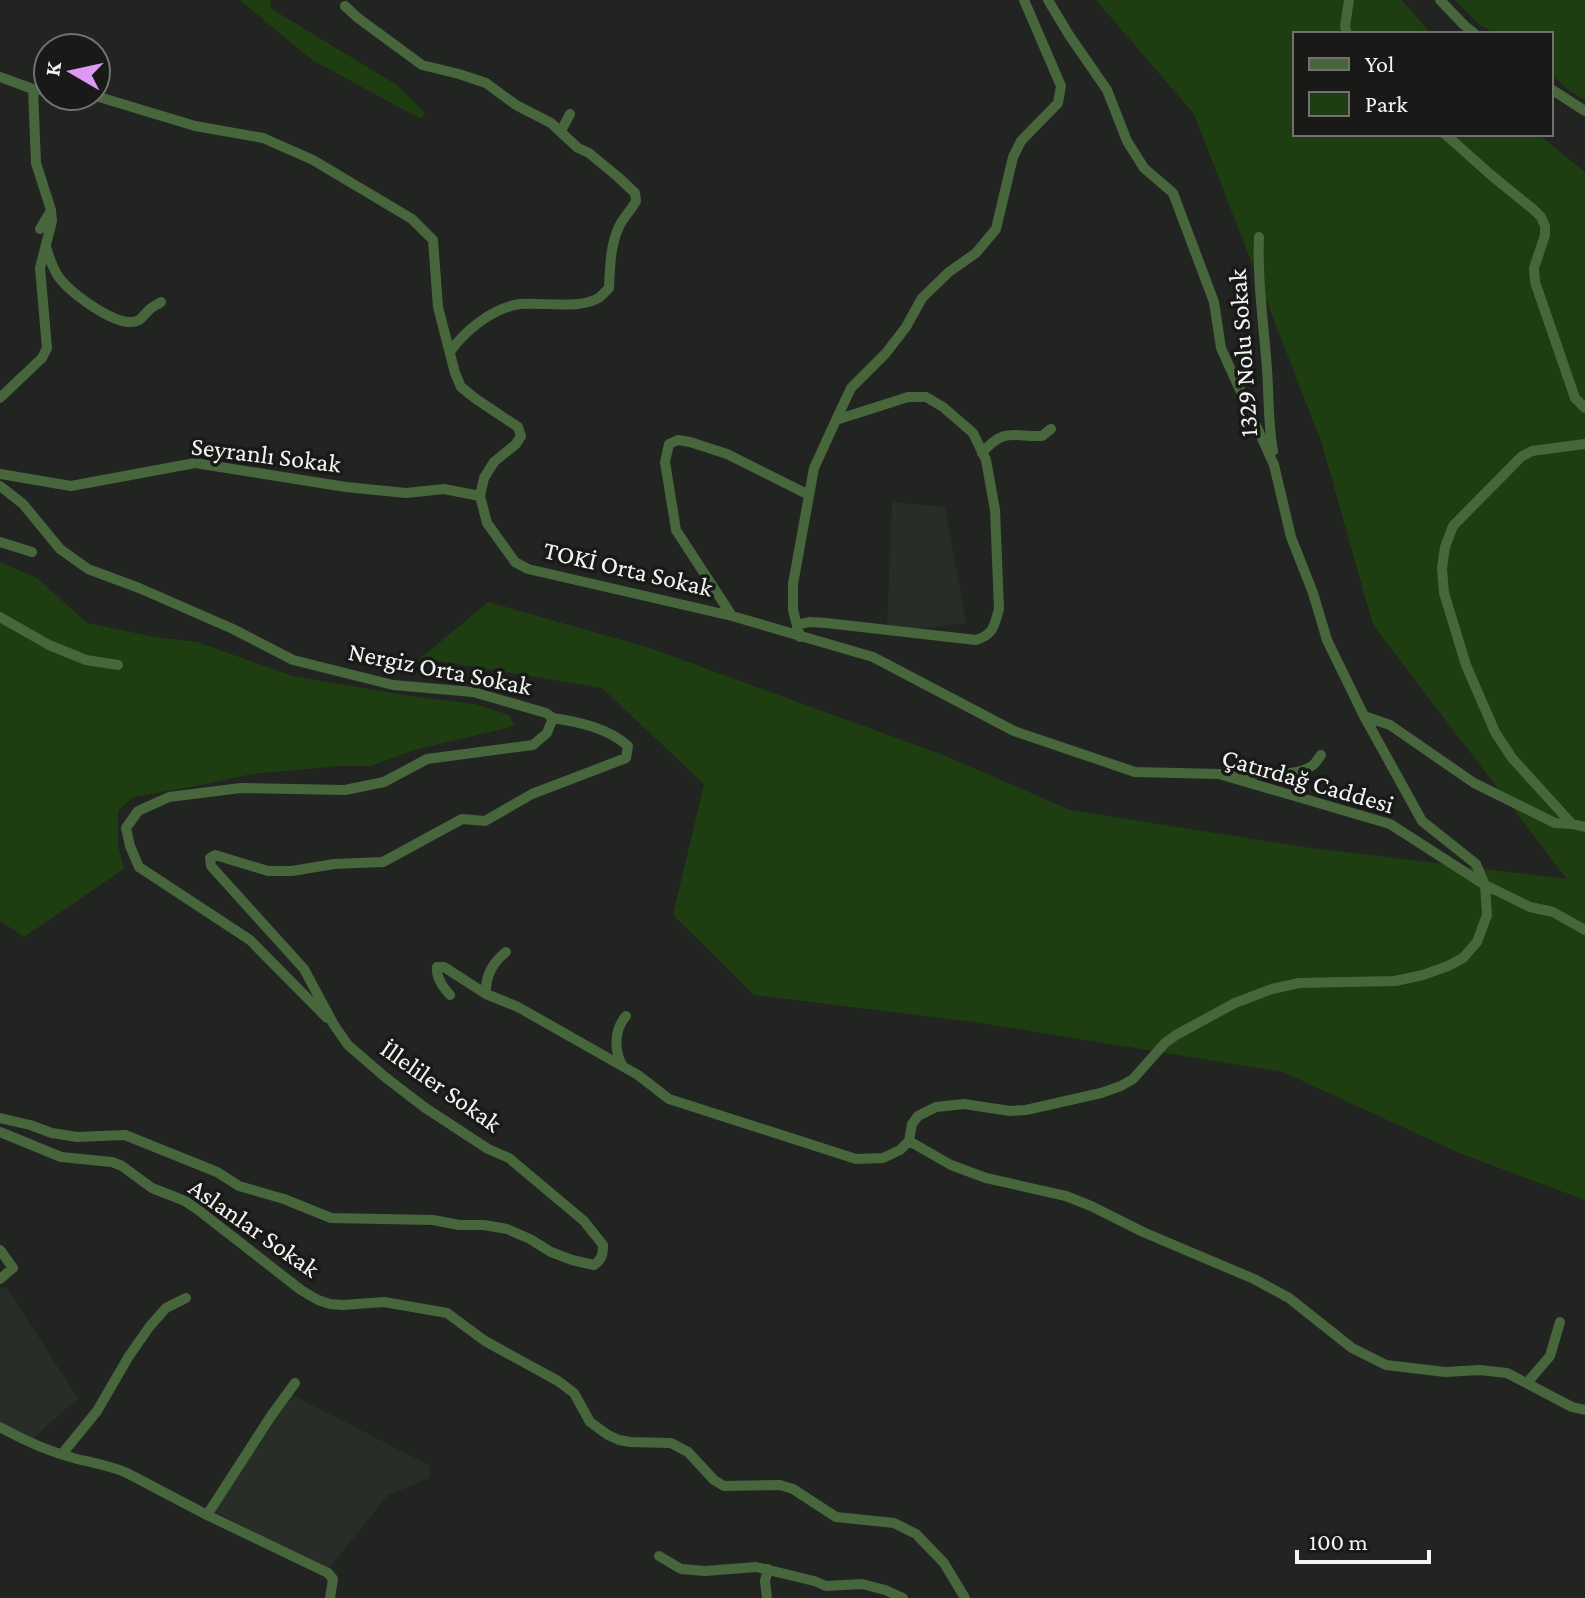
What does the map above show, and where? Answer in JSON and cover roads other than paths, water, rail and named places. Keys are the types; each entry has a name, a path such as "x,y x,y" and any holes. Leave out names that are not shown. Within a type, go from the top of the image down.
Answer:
{"street":[{"path":"800,637 793,610 793,584 814,468 851,388 886,353 906,327 922,298 949,272 976,253 996,229 1013,157 1021,141 1058,103 1061,86 1024,0"},
{"path":"450,995 436,973 437,967 444,967 486,994 518,1007 638,1075 669,1099 856,1159 883,1158 900,1150 909,1141 912,1124 918,1116 936,1107 964,1104 1010,1111 1026,1110 1101,1093 1133,1079 1176,1035 1235,1003 1299,983 1395,981 1423,975 1463,958 1477,942 1487,915 1485,885 1476,864 1422,821 1364,716 1327,640 1291,537 1274,465 1221,348 1214,302 1173,193 1144,168 1127,141 1107,90 1048,0"},
{"path":"1346,32 1349,0"},
{"path":"1440,0 1473,32"},
{"path":"345,6 422,65 486,83 516,105 551,123 635,193 636,201 618,229 611,251 609,288 601,297 590,301 518,305 496,312 466,333 450,352"},
{"path":"0,77 32,89"},
{"path":"1553,90 1585,111"},
{"path":"112,101 195,126 263,138 313,160 412,219 433,240 438,307 461,387 518,427 521,436 494,462 484,478 480,496"},
{"path":"0,398 42,358 47,348 40,268 52,221 36,163 34,112"},
{"path":"561,131 570,114"},
{"path":"1447,136 1541,217 1545,235 1534,268 1535,282 1575,398 1585,408"},
{"path":"40,229 51,210"},
{"name":"1329 Nolu Sokak","path":"1259,237 1269,428 1274,465"},
{"path":"46,247 59,279 108,314 131,322 143,319 150,309 161,302"},
{"path":"797,625 826,623 976,640 987,636 995,624 999,609 998,539 992,490 973,433 926,397 908,397 836,420"},
{"path":"982,453 1002,436 1042,436 1051,429"},
{"path":"732,616 676,530 665,462 669,444 678,440 690,442 727,454 809,495"},
{"path":"1572,824 1512,758 1495,732 1466,665 1444,593 1442,568 1445,547 1453,526 1521,457 1532,451 1585,444"},
{"name":"Seyranlı Sokak","path":"0,474 71,486 195,463 346,487 406,493 444,489 480,496"},
{"name":"Nergiz Orta Sokak","path":"0,486 23,504 60,549 88,569 209,618 293,660 393,685 473,692 546,713 553,718 547,733 533,745 427,759 384,782 345,790 241,788 169,797 138,811 126,828 139,867 250,940 334,1025"},
{"name":"TOKİ Orta Sokak","path":"480,496 487,523 515,562 528,569 732,616 800,637"},
{"path":"0,542 32,552"},
{"path":"0,617 49,645 86,660 118,665"},
{"name":"Çatırdağ Caddesi","path":"800,637 873,657 1014,731 1135,772 1219,774 1390,824 1485,885 1530,907 1553,912 1585,930"},
{"path":"1364,716 1390,725 1474,783 1555,823 1585,827"},
{"name":"İlleliler Sokak","path":"0,1118 77,1137 125,1135 217,1172 239,1186 284,1199 331,1218 433,1220 459,1225 484,1225 507,1229 572,1260 594,1265 599,1262 603,1257 603,1245 565,1204 509,1158 466,1136 394,1085 348,1045 304,969 211,866 210,858 215,855 268,871 383,862 462,819 485,821 532,794 626,758 628,746 619,738 584,724 553,718"},
{"path":"1219,774 1268,775 1304,770 1315,764 1321,755"},
{"path":"486,994 486,982 493,965 506,952"},
{"path":"623,1067 616,1044 619,1026 626,1016"},
{"name":"Aslanlar Sokak","path":"0,1132 61,1157 112,1162 122,1166 152,1188 197,1209 318,1300 343,1305 396,1303 447,1313 485,1341 574,1393 590,1422 619,1440 671,1443 688,1452 714,1480 724,1486 780,1485 793,1489 836,1517 894,1523 916,1534 944,1563 965,1598"},
{"path":"909,1141 930,1155 986,1178 1066,1196 1254,1279 1289,1298 1352,1348 1386,1365 1445,1372 1480,1370 1507,1373 1572,1407 1585,1410"},
{"path":"0,1250 13,1268 0,1279"},
{"path":"62,1454 97,1411 129,1356 157,1317 166,1308 186,1298"},
{"path":"1527,1383 1550,1356 1560,1322"},
{"path":"207,1515 295,1383"},
{"path":"0,1427 31,1444 114,1467 328,1573 334,1586 330,1598"},
{"path":"659,1556 681,1569 768,1569 826,1586 862,1584 903,1598"},
{"path":"767,1598 765,1581 768,1569"}]}
